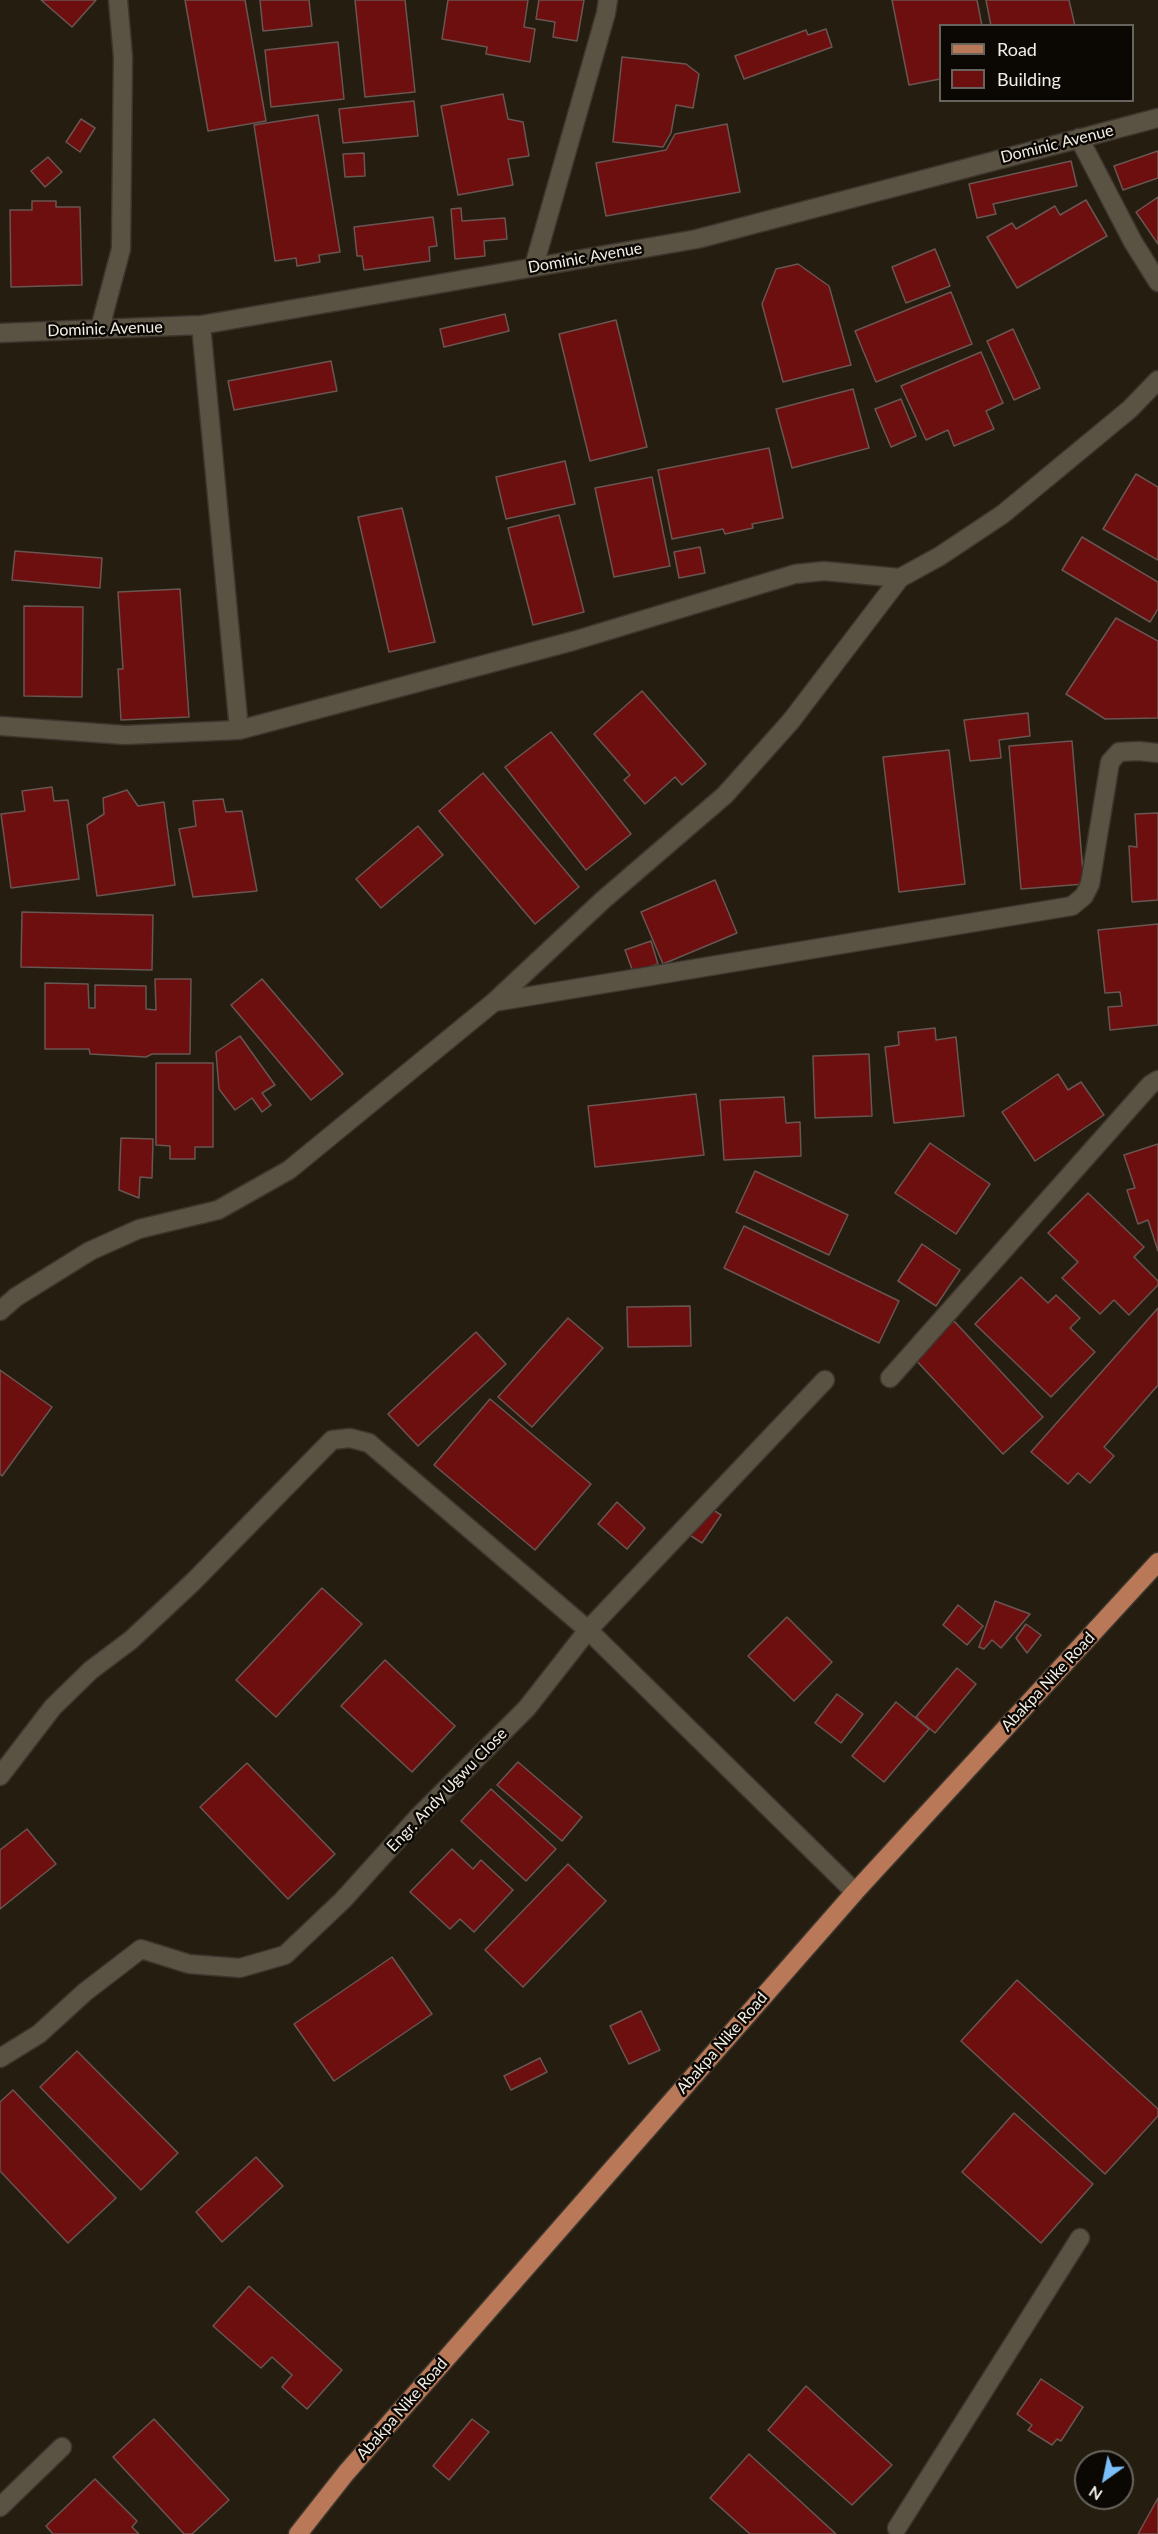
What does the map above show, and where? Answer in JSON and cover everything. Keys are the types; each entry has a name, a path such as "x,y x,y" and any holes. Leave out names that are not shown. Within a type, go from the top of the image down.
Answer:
{"main road":[{"name":"Abakpa Nike Road","path":"298,2534 346,2473 855,1892 1158,1562"}],"street":[{"path":"100,328 121,249 123,57 118,0"},
{"path":"534,266 608,0"},
{"name":"Dominic Avenue","path":"0,333 201,325 697,238 1158,118"},
{"path":"1079,138 1133,242 1158,282"},
{"path":"201,325 239,730"},
{"path":"0,1311 16,1297 90,1251 139,1229 218,1210 289,1170 494,1002 603,900 725,795 791,721 900,578 940,556 1003,514 1130,409 1158,380"},
{"path":"0,726 124,735 239,730 573,641 795,574 824,571 900,578"},
{"path":"494,1002 1072,906 1084,896 1090,884 1110,762 1119,752 1158,753"},
{"path":"890,1378 1158,1080"},
{"name":"Engr. Andy Ugwu Close","path":"0,2058 39,2034 85,1992 141,1949 189,1964 240,1968 285,1955 343,1900 418,1817 527,1707 588,1630 825,1380"},
{"path":"0,1775 53,1707 91,1670 131,1640 193,1582 332,1440 350,1438 369,1443 588,1630 855,1892"},
{"path":"899,2532 1080,2238"},
{"path":"0,2507 62,2447"}],"building":[{"path":"41,0 96,0 72,27"},
{"path":"185,0 245,0 266,121 208,131"},
{"path":"260,0 309,0 312,26 263,31"},
{"path":"355,0 405,0 415,92 365,97"},
{"path":"448,0 528,0 524,27 535,29 530,62 486,54 487,47 442,39"},
{"path":"539,0 584,0 577,41 553,37 555,22 536,19"},
{"path":"892,0 977,0 982,24 939,24 939,79 909,85"},
{"path":"986,0 1069,0 1075,24 991,24"},
{"path":"826,29 832,47 744,79 735,56 806,30 808,35"},
{"path":"338,42 344,99 271,107 265,50"},
{"path":"622,57 686,64 699,74 693,108 676,105 671,133 663,147 613,142"},
{"path":"503,94 508,119 523,122 529,156 508,159 513,185 458,195 441,106"},
{"path":"414,101 418,136 343,143 339,109"},
{"path":"318,115 340,252 319,255 320,262 297,266 296,258 275,261 254,125"},
{"path":"81,119 95,128 80,152 66,142"},
{"path":"727,124 740,192 606,216 596,163 666,150 675,134"},
{"path":"1158,151 1158,178 1123,190 1114,166"},
{"path":"364,153 365,176 345,177 343,154"},
{"path":"48,157 62,172 45,187 31,171"},
{"path":"1071,161 1077,186 993,204 996,214 977,218 969,184"},
{"path":"1158,197 1158,244 1136,212"},
{"path":"1086,200 1107,236 1017,288 987,237 1012,223 1016,229 1055,206 1060,215"},
{"path":"32,201 56,201 56,207 80,207 82,285 11,287 10,210 32,210"},
{"path":"461,208 462,221 505,218 507,239 484,241 485,256 455,259 451,209"},
{"path":"433,217 437,246 429,247 430,261 364,270 362,256 357,256 354,227"},
{"path":"935,249 950,286 906,303 892,267"},
{"path":"798,264 829,286 851,365 783,382 762,304 776,269"},
{"path":"951,292 972,344 876,382 855,331"},
{"path":"505,314 509,331 444,347 440,329"},
{"path":"616,320 647,447 590,461 559,334"},
{"path":"1013,329 1040,388 1014,400 987,341"},
{"path":"981,352 1003,403 986,411 994,429 954,446 948,430 926,440 901,386"},
{"path":"331,361 337,391 234,410 228,381"},
{"path":"853,389 869,448 792,468 776,409"},
{"path":"901,399 916,436 891,447 875,409"},
{"path":"769,448 783,518 752,524 753,528 725,534 723,529 672,539 658,470"},
{"path":"565,461 575,504 506,519 496,477"},
{"path":"1136,474 1158,487 1158,560 1103,529"},
{"path":"652,477 670,566 614,577 595,488"},
{"path":"402,508 435,642 389,652 358,517"},
{"path":"559,515 584,612 533,625 508,528"},
{"path":"1082,537 1158,582 1158,609 1150,622 1062,570"},
{"path":"700,547 705,573 679,578 674,552"},
{"path":"15,551 102,558 100,588 12,580"},
{"path":"180,589 189,717 121,720 118,669 123,669 118,592"},
{"path":"24,606 83,607 82,697 24,696"},
{"path":"1116,618 1158,641 1158,718 1105,719 1066,694"},
{"path":"642,691 706,764 682,785 675,777 645,804 624,780 630,775 594,734"},
{"path":"1028,713 1030,736 999,740 1001,758 970,761 964,720"},
{"path":"551,732 631,834 586,870 505,767"},
{"path":"1072,741 1084,884 1021,889 1009,746"},
{"path":"949,750 965,884 899,892 883,757"},
{"path":"483,773 579,887 535,924 439,811"},
{"path":"52,787 54,801 68,800 79,879 11,888 1,814 25,811 22,791"},
{"path":"127,790 138,806 164,802 175,885 97,896 87,825 104,814 103,798"},
{"path":"223,799 226,812 242,811 257,891 193,897 179,829 196,826 193,801"},
{"path":"1158,813 1158,900 1132,902 1129,846 1137,847 1135,814"},
{"path":"418,826 443,855 381,908 356,879"},
{"path":"715,880 737,933 663,964 641,912"},
{"path":"22,912 153,915 152,970 21,967"},
{"path":"1158,924 1158,1025 1110,1030 1108,1007 1122,1006 1120,992 1105,993 1098,930"},
{"path":"651,941 658,964 633,972 625,950"},
{"path":"155,979 191,979 190,1054 152,1054 146,1057 90,1054 89,1049 45,1049 45,983 88,984 89,1008 95,1008 95,985 146,986 146,1009 156,1010"},
{"path":"262,979 343,1074 311,1100 231,1005"},
{"path":"935,1028 936,1040 956,1037 964,1116 894,1123 885,1047 899,1045 898,1032"},
{"path":"240,1036 275,1085 262,1093 271,1105 262,1112 252,1098 235,1110 219,1089 216,1052"},
{"path":"869,1054 872,1116 815,1118 813,1056"},
{"path":"156,1063 213,1063 213,1147 195,1147 195,1159 170,1159 170,1146 156,1145"},
{"path":"1058,1074 1068,1090 1081,1082 1104,1115 1035,1161 1002,1112"},
{"path":"696,1094 704,1155 595,1167 588,1106"},
{"path":"784,1097 786,1123 800,1122 801,1156 724,1160 720,1100"},
{"path":"121,1138 153,1139 152,1178 140,1177 139,1198 119,1190"},
{"path":"930,1143 990,1184 956,1234 895,1193"},
{"path":"1158,1144 1158,1251 1148,1220 1138,1224 1127,1190 1135,1188 1124,1155"},
{"path":"755,1171 848,1215 829,1255 736,1212"},
{"path":"1088,1193 1144,1247 1134,1257 1158,1281 1158,1285 1129,1315 1114,1300 1100,1314 1062,1278 1078,1262 1048,1233"},
{"path":"744,1226 899,1301 879,1343 724,1268"},
{"path":"922,1244 960,1270 936,1306 898,1281"},
{"path":"1021,1277 1048,1303 1056,1295 1080,1318 1070,1328 1095,1352 1051,1397 975,1324"},
{"path":"690,1306 691,1346 628,1347 627,1307"},
{"path":"1158,1308 1158,1385 1104,1447 1114,1456 1090,1483 1078,1473 1068,1484 1031,1452"},
{"path":"568,1318 603,1348 532,1427 498,1397"},
{"path":"954,1321 1043,1417 1003,1454 914,1358"},
{"path":"476,1332 506,1364 418,1446 388,1414"},
{"path":"0,1370 52,1407 2,1476 0,1474"},
{"path":"490,1399 591,1484 535,1550 434,1465"},
{"path":"617,1502 645,1528 627,1549 598,1524"},
{"path":"707,1506 721,1515 702,1543 688,1534"},
{"path":"322,1588 362,1624 276,1717 236,1680"},
{"path":"995,1601 1030,1614 1001,1648 992,1640 984,1649 979,1647"},
{"path":"958,1605 983,1626 967,1645 943,1625"},
{"path":"787,1617 832,1662 794,1701 748,1656"},
{"path":"1026,1624 1041,1635 1027,1653 1016,1638"},
{"path":"385,1660 455,1726 412,1772 341,1706"},
{"path":"957,1668 976,1684 935,1733 916,1717"},
{"path":"837,1694 863,1714 841,1743 815,1723"},
{"path":"896,1702 929,1729 884,1782 852,1756"},
{"path":"518,1762 582,1817 562,1841 497,1785"},
{"path":"247,1763 335,1854 288,1899 200,1807"},
{"path":"491,1789 556,1849 526,1881 461,1821"},
{"path":"27,1829 56,1864 0,1909 0,1850"},
{"path":"452,1849 473,1869 481,1860 513,1890 474,1932 460,1919 450,1929 410,1892"},
{"path":"568,1864 606,1901 523,1987 485,1950"},
{"path":"392,1957 432,2014 334,2081 294,2024"},
{"path":"1017,1980 1158,2109 1158,2116 1105,2174 961,2041"},
{"path":"641,2011 660,2050 629,2064 610,2026"},
{"path":"77,2051 178,2153 141,2190 40,2087"},
{"path":"540,2058 547,2072 511,2090 504,2076"},
{"path":"13,2090 116,2198 68,2243 0,2171 0,2102"},
{"path":"1014,2113 1093,2184 1041,2243 962,2172"},
{"path":"256,2157 283,2186 222,2242 196,2212"},
{"path":"249,2286 342,2370 307,2409 282,2387 292,2375 272,2357 261,2368 213,2326"},
{"path":"1041,2379 1083,2407 1061,2441 1057,2439 1052,2445 1028,2430 1032,2425 1017,2414"},
{"path":"806,2386 892,2465 852,2505 768,2430"},
{"path":"154,2419 229,2500 192,2534 184,2534 113,2457"},
{"path":"472,2419 489,2432 449,2480 433,2466"},
{"path":"749,2454 836,2534 750,2534 710,2498"},
{"path":"95,2479 137,2521 132,2527 139,2534 53,2534 46,2526"},
{"path":"1158,2498 1158,2534 1138,2534"}]}
